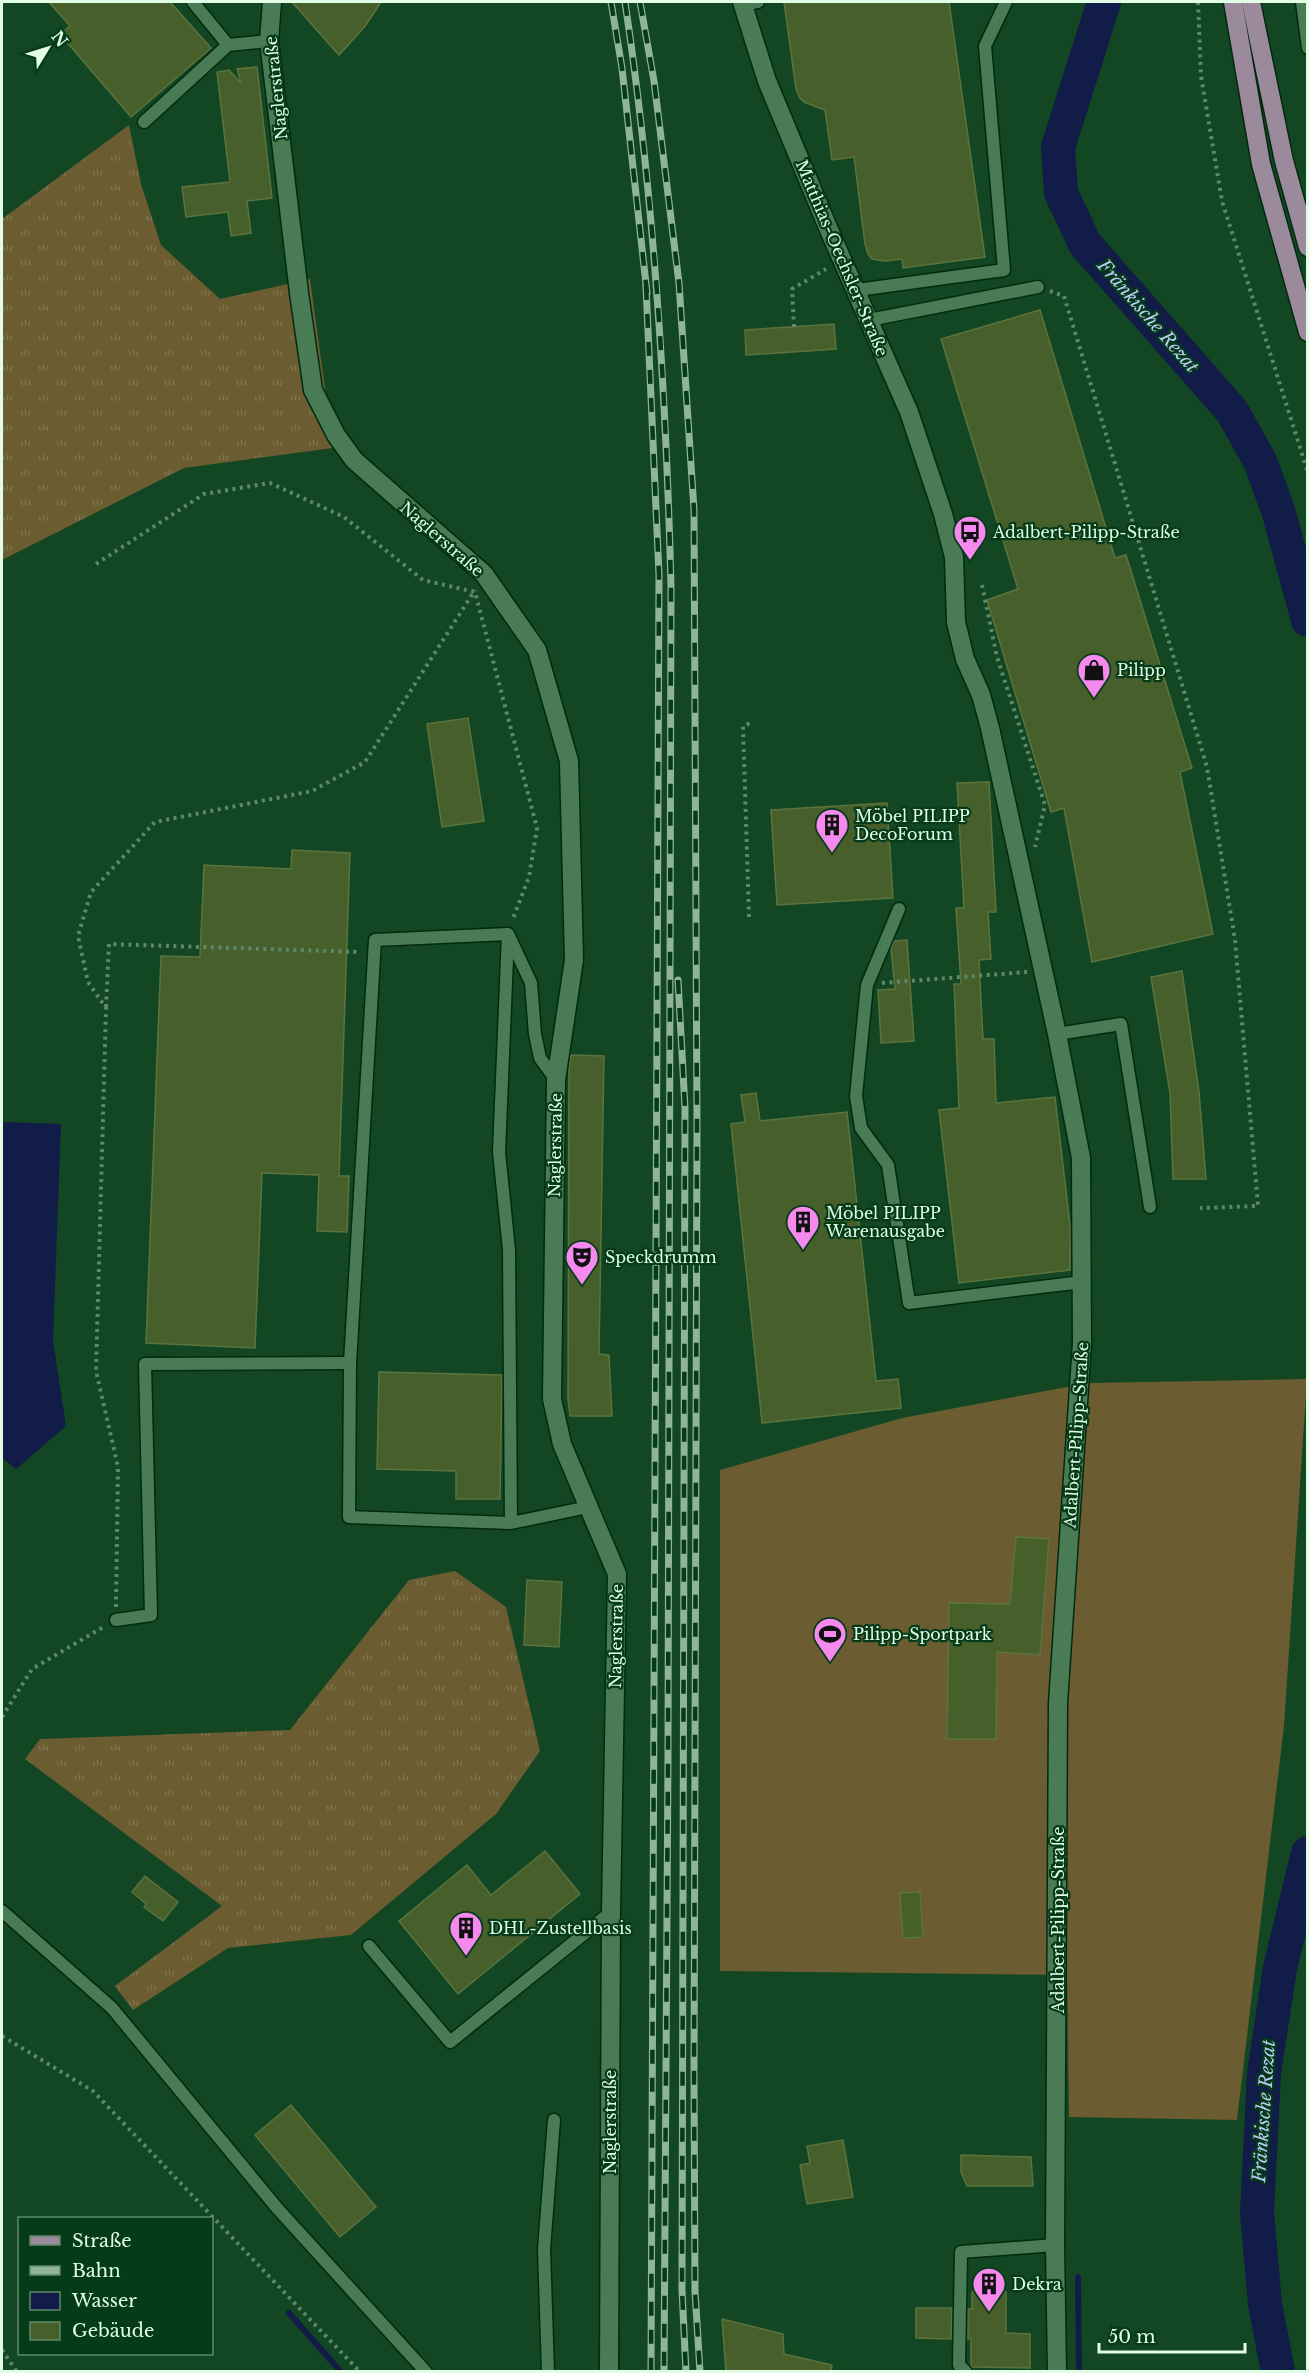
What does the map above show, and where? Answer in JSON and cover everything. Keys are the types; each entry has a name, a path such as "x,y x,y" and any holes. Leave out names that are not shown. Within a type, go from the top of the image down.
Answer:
{"main road":[{"path":"1233,2 1261,164 1308,332"},
{"path":"1251,2 1284,161 1308,247"}],"street":[{"path":"258,2 269,23"},
{"name":"Naglerstraße","path":"272,2 269,23 270,41 299,293 313,390 336,435 354,460 484,574 537,650 569,761 574,960 556,1080 552,1399 562,1444 617,1574 611,1912 609,2372"},
{"name":"Matthias-Oechsler-Straße","path":"748,3 767,81 909,412 943,514"},
{"name":"Adalbert-Pilipp-Straße","path":"943,514 954,557 956,622 965,659 981,695 990,728 1058,1034 1081,1158 1082,1343 1058,1703 1055,2245 1057,2372"}],"lane":[{"path":"193,2 228,45"},
{"path":"857,290 1004,270 985,46 1006,2"},
{"path":"1302,2 1308,48"},
{"path":"144,122 228,45 270,41"},
{"path":"869,320 1038,287"},
{"path":"899,909 867,985 856,1096 861,1128 888,1165 909,1303 1083,1282"},
{"path":"508,934 531,983 535,1035 540,1058 556,1080"},
{"path":"508,934 375,940 350,1364 349,1517 511,1523 588,1507"},
{"path":"508,934 499,1152 509,1250 511,1523"},
{"path":"1058,1034 1121,1024 1150,1208"},
{"path":"116,1620 152,1614 145,1364 350,1364"},
{"path":"2,1911 112,2008 277,2208 426,2372"},
{"path":"369,1946 450,2042 611,1912"},
{"path":"548,2372 544,2249 554,2120"},
{"path":"966,2372 959,2365 961,2252 1055,2245"}],"path":[{"path":"1198,2 1201,76 1222,201 1308,473"},
{"path":"794,327 792,289 843,260"},
{"path":"1038,287 1064,296 1206,767 1235,940 1258,1206 1200,1208"},
{"path":"96,564 204,494 270,483 344,517 423,580 475,592"},
{"path":"106,1008 88,982 78,936 91,892 155,822 312,792 365,762 475,592 484,574"},
{"path":"982,585 997,657 1045,805 1034,852"},
{"path":"475,592 537,828 529,877 508,934"},
{"path":"748,917 743,726 753,722"},
{"path":"2,1717 32,1669 116,1620 118,1467 96,1371 109,944 375,952"},
{"path":"867,985 1044,970"},
{"path":"2,2036 93,2091 213,2217"},
{"path":"213,2217 360,2372"},
{"path":"2,2350 17,2372"}],"green space":[{"path":"129,125 141,184 161,245 220,299 310,279 333,448 184,468 2,560 2,219"},
{"path":"1307,1379 1284,1726 1237,2120 1069,2117 1067,1975 720,1971 720,1470 902,1418 1088,1383"},
{"path":"455,1571 506,1607 540,1751 496,1814 351,1935 228,1948 133,2010 115,1986 222,1906 25,1759 40,1739 290,1730 409,1580"}],"water":[{"path":"2,1122 61,1124 53,1341 66,1426 16,1469 2,1458"}],"building":[{"path":"49,2 170,2 211,48 131,117 60,34 70,26"},
{"path":"292,2 381,2 366,25 339,55"},
{"path":"784,2 949,2 985,257 903,268 902,259 885,261 872,259 868,254 854,157 832,160 825,110 804,102 800,98 796,89"},
{"path":"257,67 272,198 247,201 251,233 231,236 228,212 186,217 182,187 230,182 217,72 229,70 241,83 237,69"},
{"path":"1040,310 1115,558 1126,555 1192,768 1180,772 1213,934 1092,962 1064,808 1051,812 987,600 1018,589 941,339"},
{"path":"834,324 836,349 746,355 745,330"},
{"path":"468,718 484,821 442,827 427,724"},
{"path":"989,782 996,912 988,912 991,959 979,960 983,1039 994,1039 996,1103 1055,1097 1070,1225 1070,1270 959,1283 939,1110 959,1108 954,984 961,984 956,908 964,908 957,783"},
{"name":"Möbel PILIPP DecoForum","path":"887,803 893,898 777,905 771,810"},
{"path":"292,850 350,853 339,1176 349,1176 347,1232 317,1231 319,1175 262,1173 255,1348 146,1343 161,956 200,957 204,865 291,869"},
{"path":"907,940 914,1041 881,1043 878,990 895,989 891,948 894,941"},
{"path":"1182,971 1199,1092 1206,1179 1173,1179 1170,1093 1151,977"},
{"path":"571,1055 604,1056 599,1354 609,1355 612,1416 570,1416 568,1398 569,1069"},
{"name":"Möbel PILIPP Warenausgabe","path":"756,1093 760,1121 847,1112 876,1381 898,1379 901,1408 762,1423 731,1124 745,1122 741,1095"},
{"path":"379,1372 502,1375 500,1499 456,1499 456,1471 377,1469"},
{"path":"1016,1537 1049,1539 1040,1655 997,1652 996,1739 947,1739 949,1603 1010,1604"},
{"path":"527,1580 562,1582 559,1647 524,1645"},
{"name":"DHL-Zustellbasis","path":"545,1851 580,1894 458,1994 399,1921 467,1865 491,1895"},
{"path":"145,1876 178,1902 163,1921 144,1907 146,1904 132,1892"},
{"path":"920,1892 923,1937 903,1938 900,1893"},
{"path":"291,2105 376,2207 340,2237 255,2135"},
{"path":"843,2140 853,2197 807,2204 800,2165 810,2163 807,2146"},
{"path":"961,2155 1031,2157 1033,2186 967,2186 961,2172"},
{"name":"Dekra","path":"972,2292 1006,2292 1006,2333 1030,2334 1030,2368 972,2367 971,2339 968,2339 968,2309 972,2309"},
{"path":"916,2308 952,2308 951,2339 916,2338"},
{"path":"722,2319 783,2334 784,2354 832,2365 831,2372 726,2372"}],"waterway":[{"name":"Fränkische Rezat","path":"1104,2 1058,147 1061,193 1085,244 1232,411 1260,461 1278,510 1308,620"},
{"name":"Fränkische Rezat","path":"1278,2372 1265,2304 1257,2213 1264,2073 1280,1968 1308,1853"},
{"path":"1078,2277 1079,2372"},
{"path":"289,2313 341,2372"}],"railway":[{"path":"611,2 622,68 647,293"},
{"path":"625,2 644,147 657,293 666,439 671,586 664,2372"},
{"path":"640,2 654,81 679,283 694,510 697,1124 694,2074 695,2291 700,2372"},
{"path":"646,286 659,575 651,2372"},
{"path":"678,980 685,1108 682,2290 686,2372"}],"place":[{"name":"Adalbert-Pilipp-Straße","path":"970,561"},
{"name":"Pilipp","path":"1094,699"},
{"name":"Möbel PILIPP DecoForum","path":"832,854"},
{"name":"Möbel PILIPP Warenausgabe","path":"803,1251"},
{"name":"Speckdrumm","path":"582,1286"},
{"name":"Pilipp-Sportpark","path":"830,1663"},
{"name":"DHL-Zustellbasis","path":"466,1957"},
{"name":"Dekra","path":"989,2313"}]}
